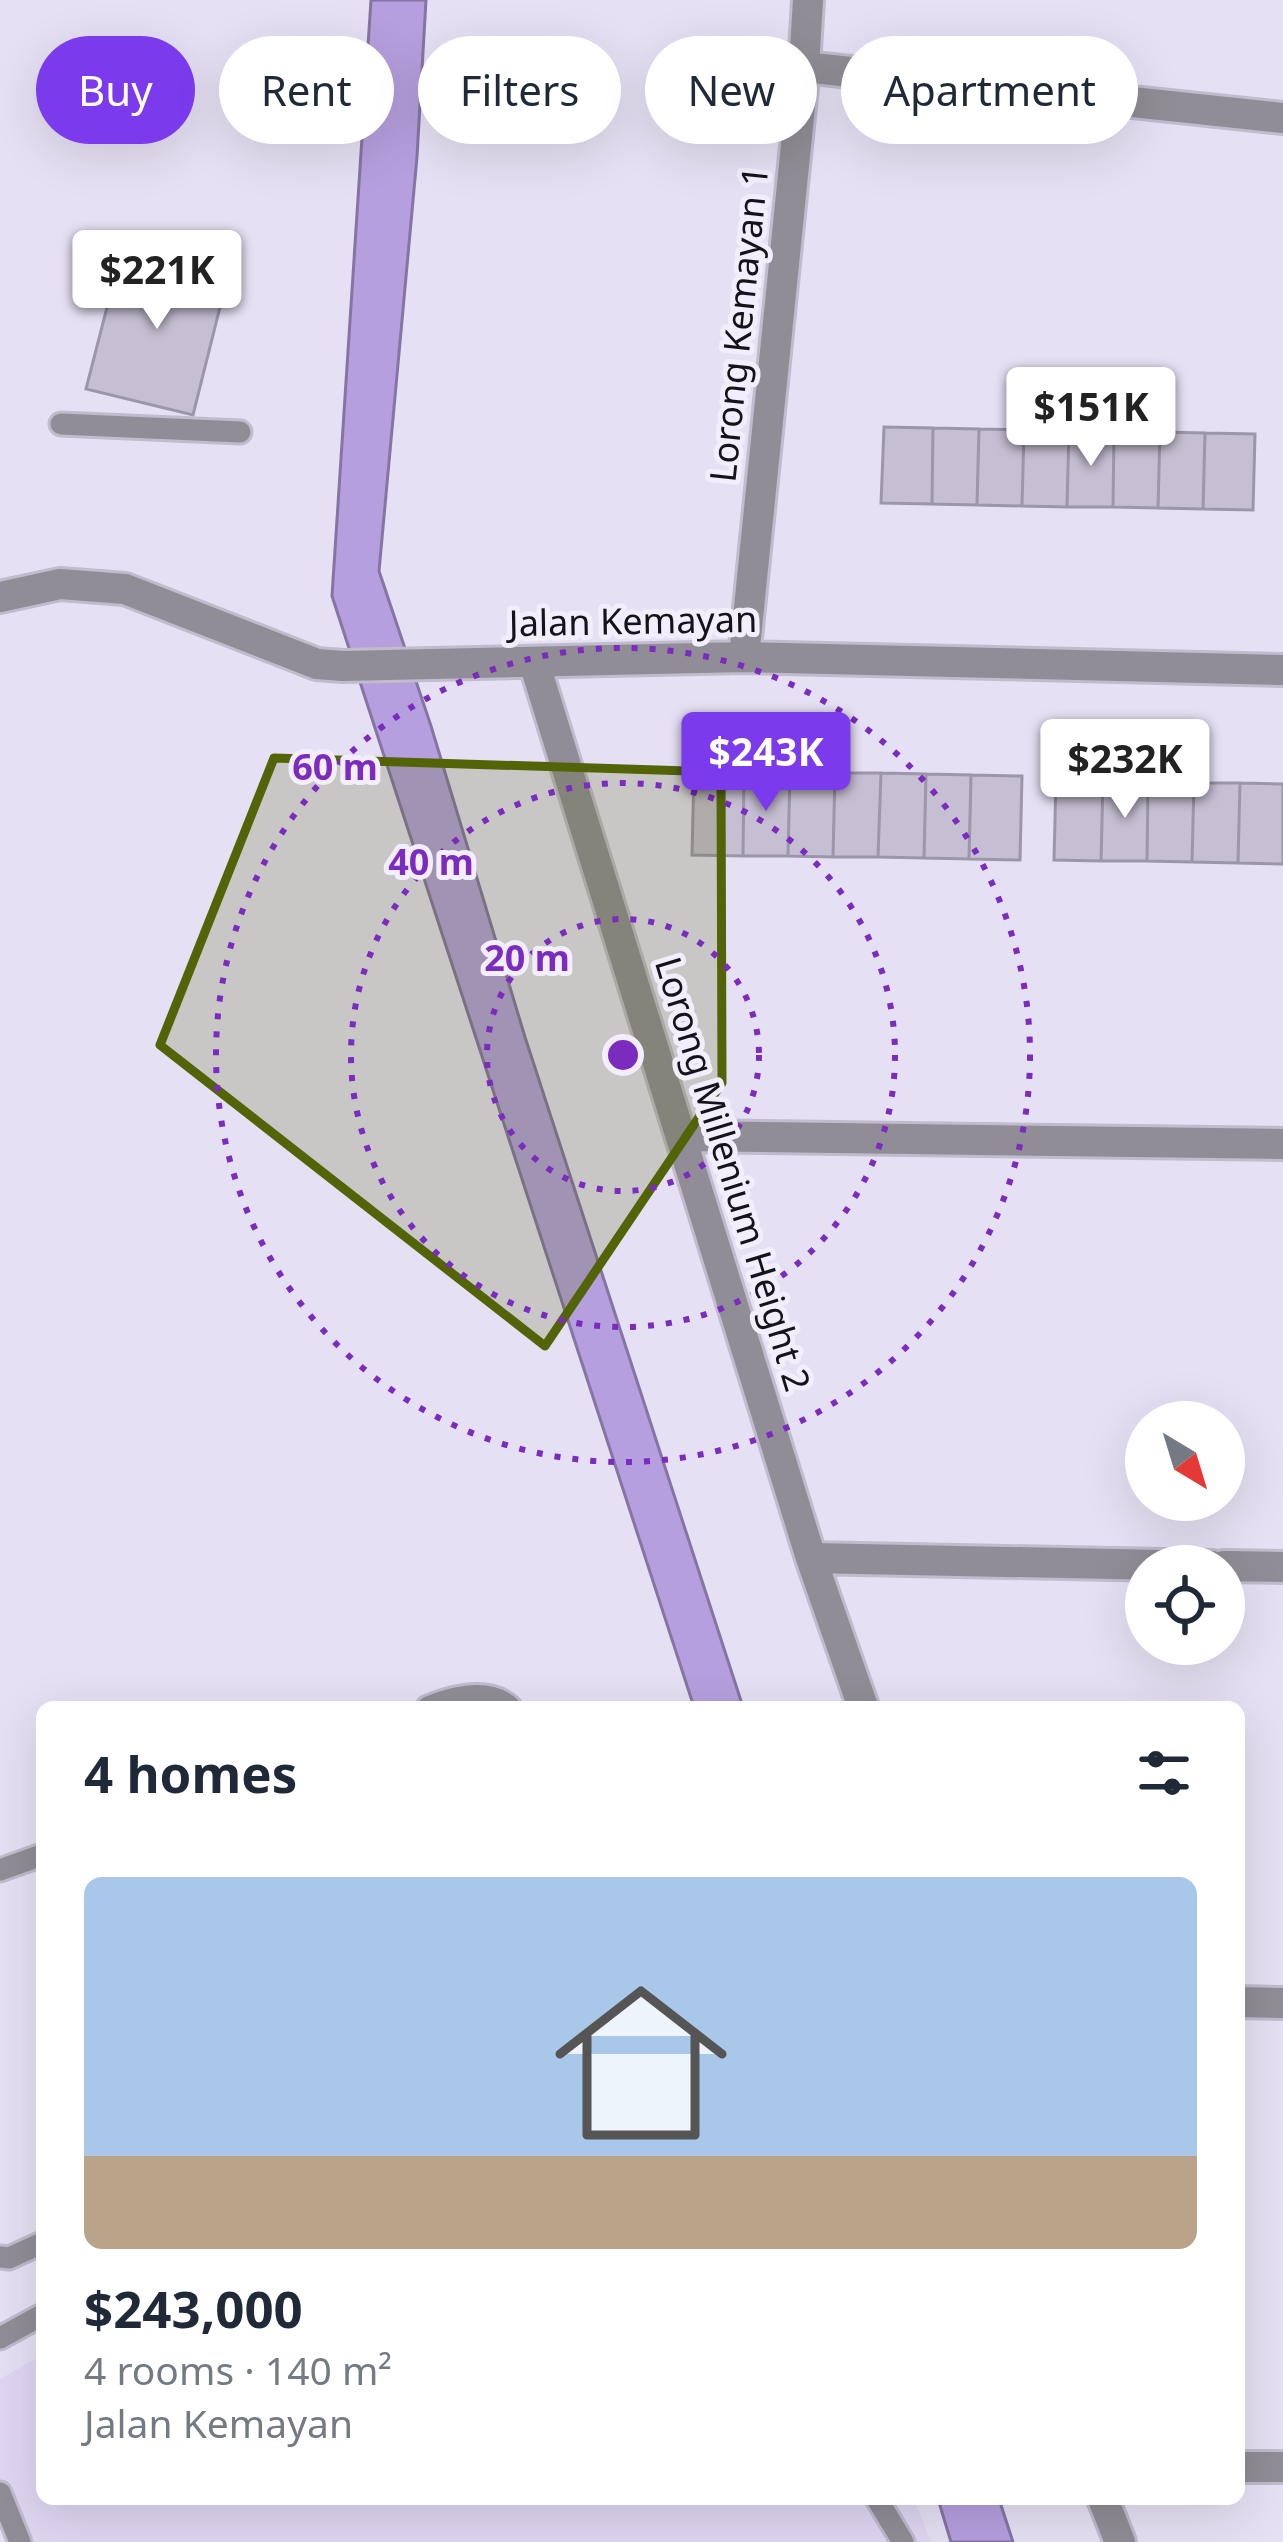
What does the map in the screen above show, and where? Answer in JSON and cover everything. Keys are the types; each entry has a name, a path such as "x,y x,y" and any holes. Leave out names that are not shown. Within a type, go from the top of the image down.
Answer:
{"street":[{"name":"Lorong Kemayan 1","path":"806,36 808,0"},
{"path":"817,69 1283,118"},
{"name":"Lorong Kemayan 1","path":"744,657 796,144"},
{"name":"Jalan Kemayan","path":"0,597 59,584 125,589 317,664 343,666 744,657 1283,670"},
{"name":"Lorong Millenium Height 2","path":"534,662 811,1558 861,1701"},
{"path":"681,1136 1283,1144"},
{"path":"811,1558 1125,1564"},
{"path":"1245,1567 1283,1568"},
{"path":"1245,2002 1283,2003"},
{"path":"1245,2467 1283,2467"},
{"path":"1105,2505 1120,2542"}],"lane":[{"path":"61,424 240,432"},
{"path":"444,1701 457,1696 504,1701"},
{"path":"0,1870 36,1857"},
{"path":"0,2257 9,2258 36,2245"},
{"path":"0,2338 36,2318"},
{"path":"0,2494 20,2542"},
{"path":"881,2505 903,2542"}],"highlighted area":[{"path":"274,758 721,772 722,1083 545,1346 160,1045"}],"shaded area":[{"path":"371,0 426,0 424,36 418,36 417,157 379,571 741,1701 692,1701 332,596 362,144 394,144 394,36 369,36"},
{"path":"36,2358 36,2505 916,2505 931,2542 12,2542 0,2490 0,2379"},
{"path":"940,2505 1001,2505 1013,2542 951,2542"}],"building":[{"path":"122,249 228,275 193,415 86,389"},
{"path":"884,427 933,428 932,504 881,503"},
{"path":"933,428 979,429 977,505 932,504"},
{"path":"979,429 1024,430 1022,506 977,505"},
{"path":"1024,430 1069,431 1067,507 1022,506"},
{"path":"1069,431 1114,432 1113,507 1067,507"},
{"path":"1114,432 1160,432 1158,508 1113,507"},
{"path":"1160,432 1205,433 1203,509 1158,508"},
{"path":"1205,433 1255,434 1253,510 1203,509"},
{"path":"694,770 744,771 743,856 692,855"},
{"path":"744,771 790,772 788,856 743,856"},
{"path":"790,772 835,773 833,857 788,856"},
{"path":"835,773 881,773 878,857 833,857"},
{"path":"881,773 926,774 924,858 878,857"},
{"path":"926,774 971,775 969,859 924,858"},
{"path":"971,775 1022,776 1020,860 969,859"},
{"path":"1056,780 1103,781 1101,861 1054,860"},
{"path":"1103,781 1148,782 1147,861 1101,861"},
{"path":"1148,782 1194,783 1192,862 1147,861"},
{"path":"1194,783 1240,783 1238,863 1192,862"},
{"path":"1240,783 1283,784 1283,864 1238,863"}]}
